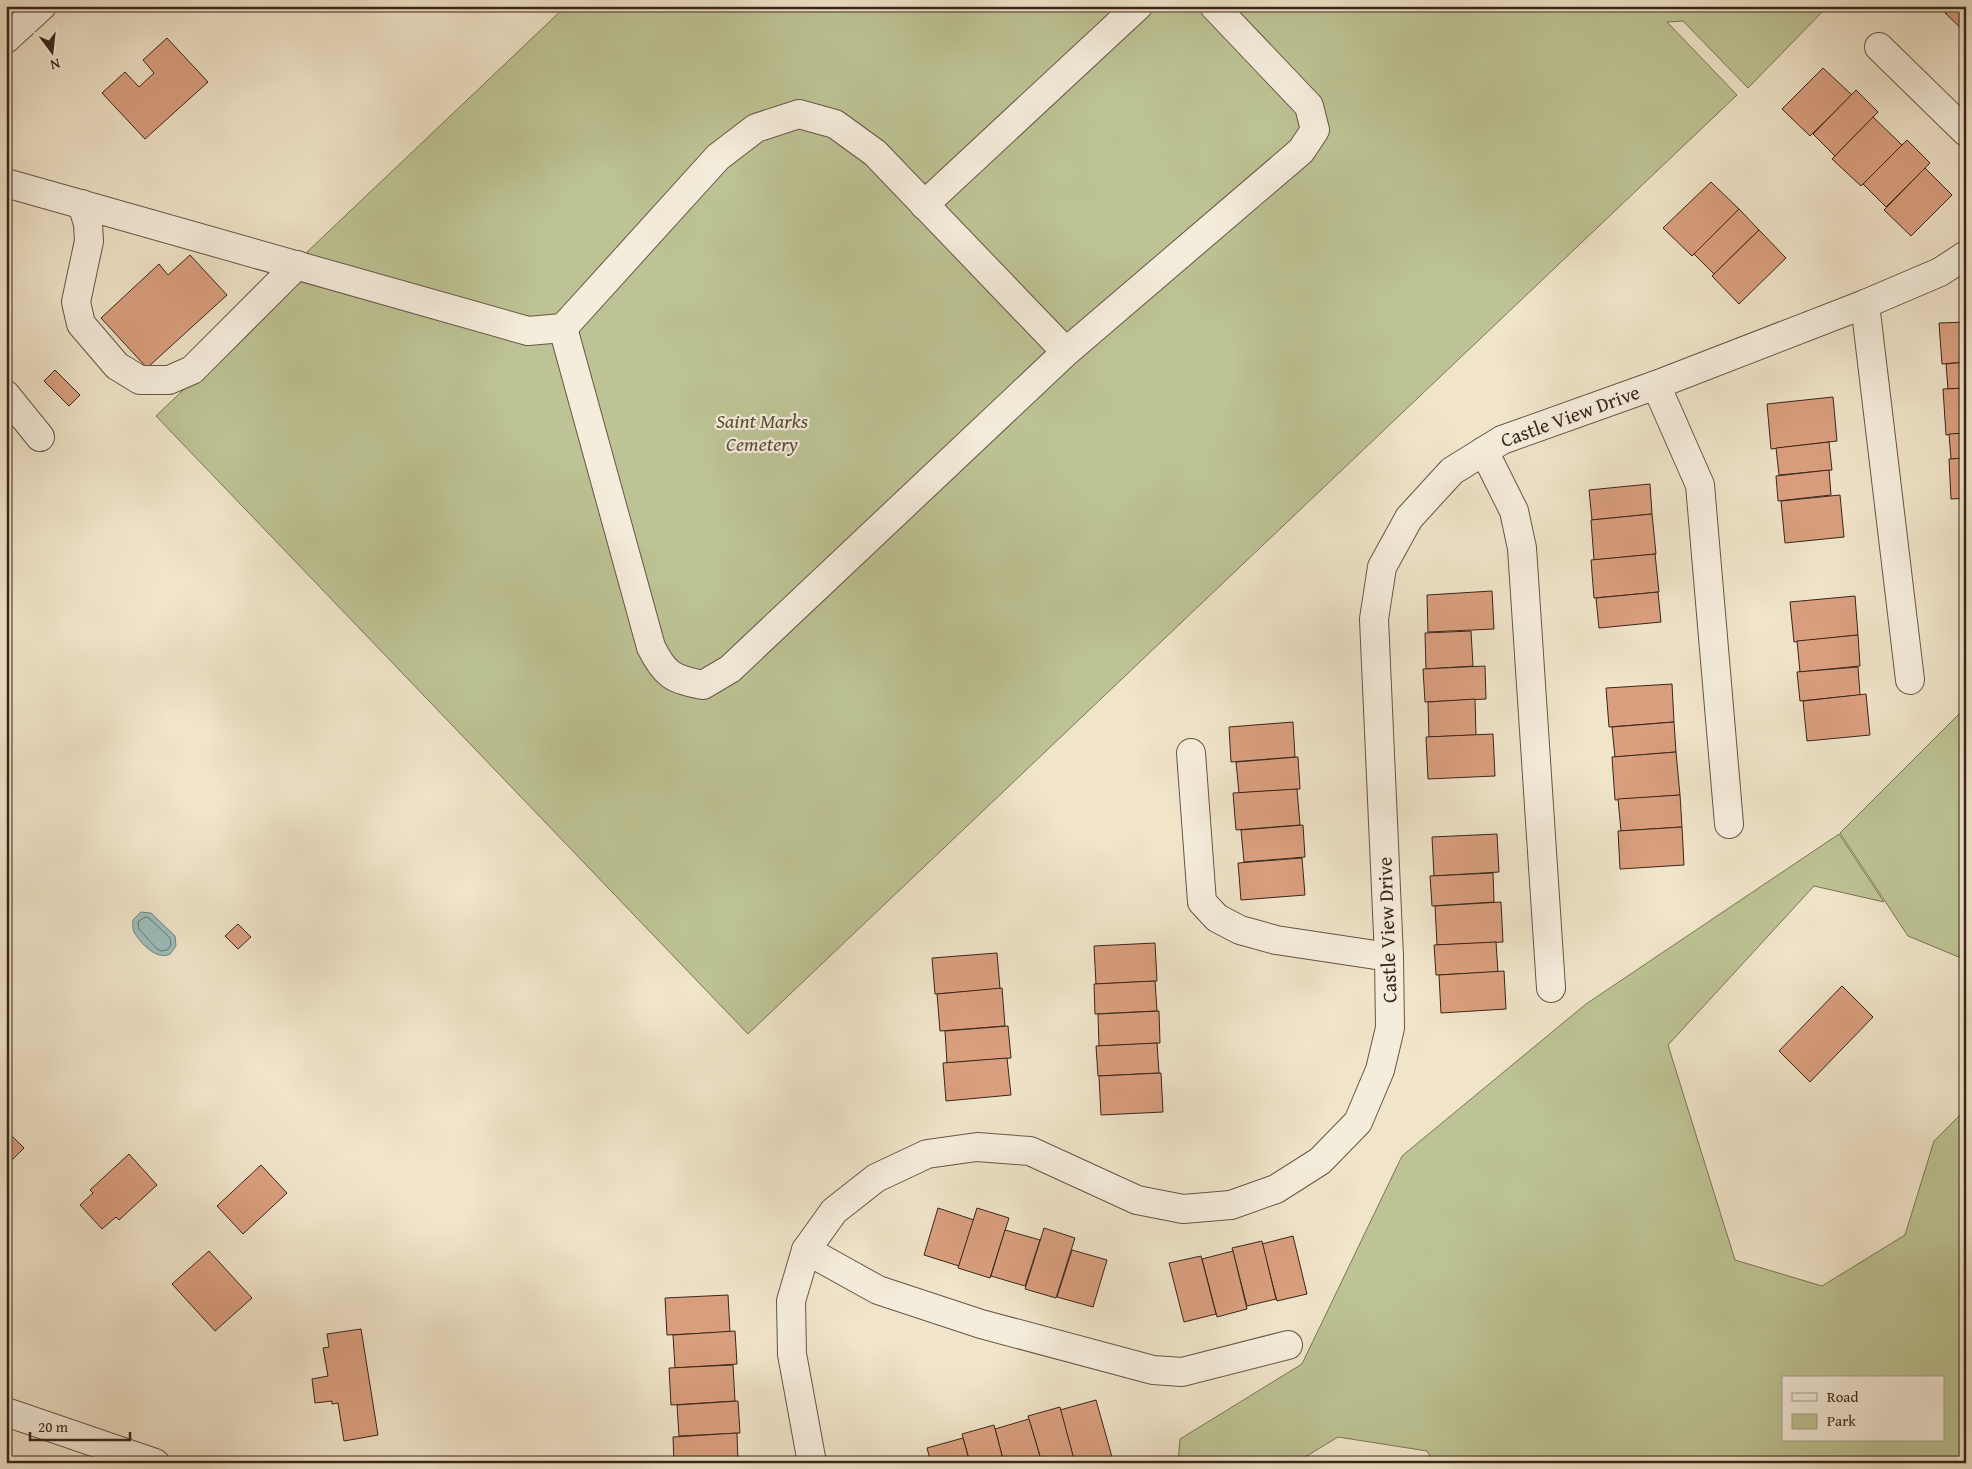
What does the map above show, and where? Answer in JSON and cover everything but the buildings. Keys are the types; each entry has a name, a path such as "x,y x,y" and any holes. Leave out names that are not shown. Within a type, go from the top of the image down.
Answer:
{"street":[{"path":"6,39 42,6"},
{"path":"924,205 1138,6"},
{"path":"562,328 650,647 661,667 679,681 702,685 730,669 1066,352 1301,150 1315,130 1309,106 1214,6"},
{"path":"1879,46 1966,132"},
{"path":"6,183 528,331 562,328 718,157 756,128 799,114 835,124 875,153 1066,352"},
{"path":"82,204 88,224 89,240 76,302 81,324 117,366 140,380 169,380 192,370 297,266"},
{"name":"Castle View Drive","path":"812,1463 792,1354 791,1301 806,1250 834,1212 876,1178 927,1154 976,1147 1030,1152 1137,1200 1182,1209 1231,1205 1276,1189 1320,1161 1358,1122 1380,1070 1390,1028 1389,957 1374,618 1382,567 1409,518 1452,471 1502,440 1656,385 1865,304 1940,272 1966,255"},
{"path":"1865,304 1910,680"},
{"path":"1656,385 1700,485 1729,824"},
{"path":"6,395 40,437"},
{"path":"1484,451 1514,511 1522,548 1551,988"},
{"path":"1191,753 1202,902 1217,918 1240,930 1276,940 1389,957"},
{"path":"806,1250 878,1290 981,1324 1153,1370 1182,1372 1288,1345"},
{"path":"6,1412 155,1463"}],"green space":[{"name":"Saint Marks Cemetery","path":"566,6 1828,6 1748,88 1683,21 1667,22 1737,95 748,1034 156,416 316,263 307,252"},
{"path":"1966,707 1966,960 1908,936 1840,833"},
{"path":"1839,834 1884,902 1814,886 1668,1045 1735,1260 1822,1286 1905,1235 1934,1141 1966,1109 1966,1463 1434,1463 1427,1451 1338,1437 1295,1463 1178,1463 1180,1439 1302,1364 1402,1156 1586,1004"}],"water":[{"path":"141,912 151,913 175,936 176,946 170,954 165,956 149,950 134,932 133,920"}]}
